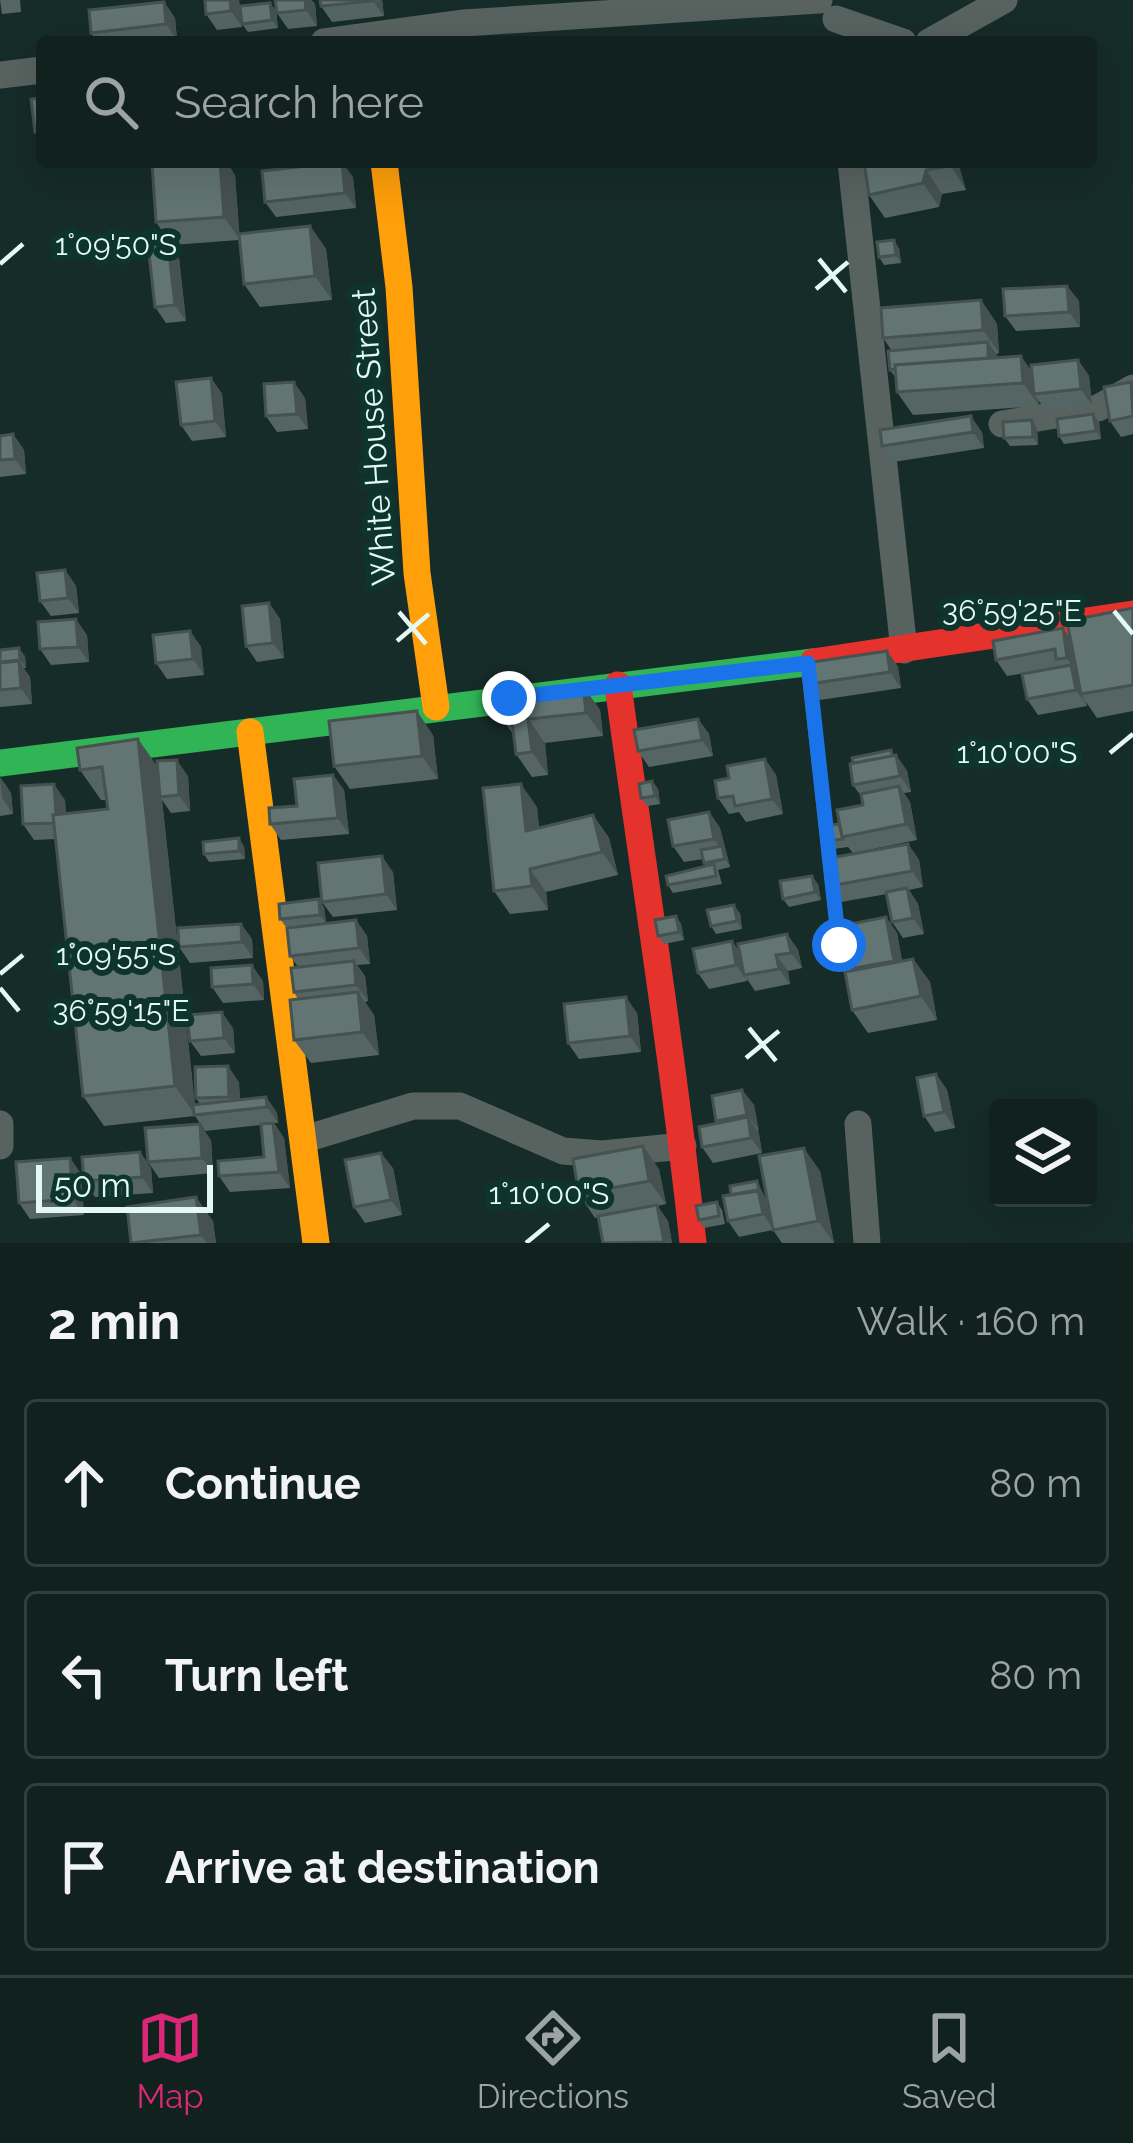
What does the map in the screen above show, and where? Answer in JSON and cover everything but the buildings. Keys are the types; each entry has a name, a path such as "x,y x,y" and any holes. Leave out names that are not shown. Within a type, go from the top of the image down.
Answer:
{"street":[{"path":"940,36 1004,0"},
{"path":"385,36 464,23 832,15 887,36"},
{"path":"0,75 36,71"},
{"name":"White House Street","path":"385,168 399,286 417,572 436,707"},
{"path":"852,168 904,650"},
{"path":"1002,424 1098,408 1133,388"},
{"path":"0,763 808,663 1133,614"},
{"path":"618,685 659,994 673,1053 693,1243"},
{"path":"250,732 316,1243"},
{"path":"305,1139 413,1106 460,1106 563,1151 602,1154 683,1146"},
{"path":"0,1124 0,1146"},
{"path":"859,1124 867,1243"}],"lane":[{"path":"808,663 839,945"}],"traffic: fast":[{"path":"0,763 813,662"}],"traffic: slow":[{"path":"385,168 399,287 417,573 436,707"},
{"path":"250,732 316,1243"}],"traffic: jam":[{"path":"813,662 1133,614"},
{"path":"618,685 693,1243"}],"route":[{"path":"509,698 808,663 839,945"}]}
